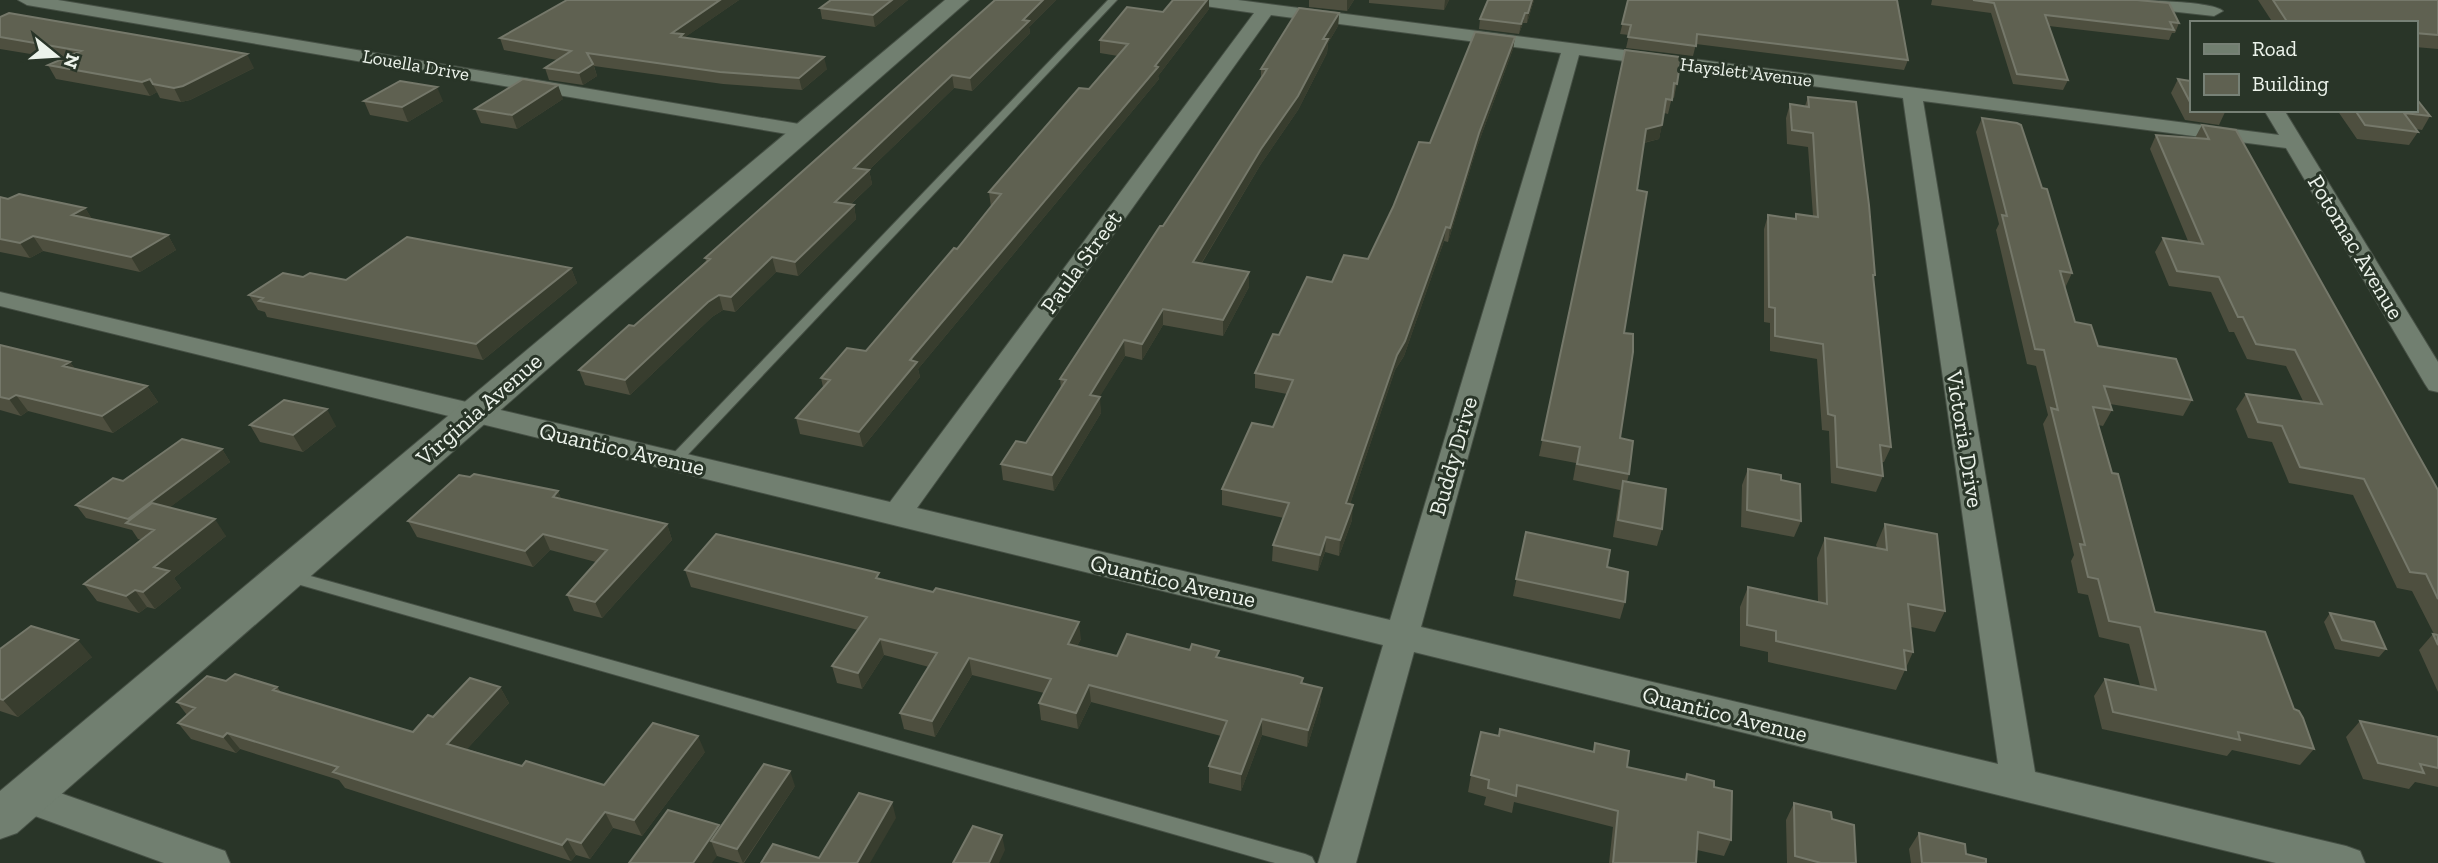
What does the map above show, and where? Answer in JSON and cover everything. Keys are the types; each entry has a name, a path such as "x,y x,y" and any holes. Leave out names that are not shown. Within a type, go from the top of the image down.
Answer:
{"street":[{"name":"Louella Drive","path":"27,0 805,131"},
{"name":"Virginia Avenue","path":"13,808 958,0"},
{"name":"Hayslett Avenue","path":"1198,0 2293,143"},
{"path":"2115,0 2214,11"},
{"name":"Paula Street","path":"896,515 1266,9"},
{"name":"Buddy Drive","path":"1337,863 1571,49"},
{"name":"Victoria Drive","path":"1912,93 2019,785"},
{"name":"Potomac Avenue","path":"2275,112 2438,384"},
{"name":"Quantico Avenue","path":"0,299 2346,863"},
{"path":"13,808 211,863"}],"lane":[{"path":"674,461 1113,0"},
{"path":"285,575 1305,863"}],"building":[{"path":"567,0 720,0 672,33 683,34 680,37 824,57 799,78 720,72 587,53 593,64 579,73 545,68 571,51 500,38"},
{"path":"831,0 892,0 873,15 820,8"},
{"path":"995,0 1043,0 1023,20 1029,21 970,78 952,75 854,168 869,170 835,202 854,205 795,262 772,257 731,297 719,295 708,302 625,380 579,370 710,259 705,258"},
{"path":"1173,0 1207,0 1155,66 1158,67 910,360 917,362 859,432 796,418 830,380 821,378 847,348 866,351 954,248 957,249 1001,194 989,192 1079,88 1089,89 1128,44 1100,40 1127,7 1163,12"},
{"path":"1488,0 1532,0 1521,24 1480,19"},
{"path":"1628,0 1897,0 1908,60 1697,34 1696,46 1628,37 1631,25 1622,24"},
{"path":"1973,0 2137,0 2169,3 2179,23 2170,22 2174,30 2045,15 2068,80 2017,74 1994,3"},
{"path":"2273,0 2438,0 2438,35 2417,33 2417,21 2287,21"},
{"path":"1299,8 1339,13 1323,39 1328,39 1298,96 1261,149 1193,262 1249,272 1223,320 1163,309 1142,344 1124,340 1090,395 1100,397 1052,475 1001,464 1016,441 1026,443 1066,380 1060,379 1264,74 1267,69 1261,69"},
{"path":"9,13 247,54 174,88 153,84 150,79 142,82 48,65 81,51 0,37 0,17"},
{"path":"1475,32 1515,37 1479,133 1450,228 1446,227 1405,341 1397,355 1346,503 1353,505 1340,540 1326,537 1320,555 1273,545 1289,503 1222,489 1252,423 1273,427 1293,380 1255,373 1273,334 1279,335 1307,277 1332,282 1344,255 1368,259 1393,207 1419,142 1430,143"},
{"path":"1625,50 1681,57 1677,84 1674,83 1672,100 1666,99 1662,125 1646,129 1637,190 1647,192 1624,333 1633,334 1633,352 1620,438 1633,441 1629,474 1577,464 1580,447 1542,440"},
{"path":"523,79 558,85 512,115 475,109"},
{"path":"2178,79 2190,81 2190,102"},
{"path":"400,81 437,87 402,107 364,101"},
{"path":"1808,97 1856,102 1869,205 1873,275 1891,447 1880,445 1883,476 1837,467 1835,416 1828,414 1823,344 1775,336 1775,308 1769,307 1768,215 1796,219 1796,214 1818,217 1813,133 1792,130 1790,104 1809,107"},
{"path":"2417,100 2430,116 2404,113 2418,132 2365,125 2356,112 2417,112"},
{"path":"1982,118 2021,125 2042,188 2047,189 2072,273 2060,271 2075,322 2091,325 2098,346 2176,359 2192,400 2104,386 2112,410 2093,407 2112,473 2118,474 2155,612 2265,632 2294,709 2299,711 2303,718 2314,749 2238,732 2240,740 2113,712 2105,679 2156,690 2140,627 2109,621 2098,579 2088,577 2080,544 2085,545 2051,408 2058,410 2044,350 2035,349 2002,215 2007,216"},
{"path":"2202,125 2236,130 2438,490 2438,599 2426,574 2410,572 2364,479 2300,467 2282,426 2258,422 2246,394 2322,404 2295,350 2256,344 2243,317 2238,317 2219,277 2177,271 2163,238 2203,244 2156,135 2209,139"},
{"path":"19,194 85,208 72,215 168,235 131,257 33,236 20,243 0,239 0,197 8,199"},
{"path":"407,237 571,268 476,344 259,301 263,298 249,295 283,273 303,277 310,273 346,280"},
{"path":"0,345 70,362 63,366 147,386 102,416 16,395 9,399 0,397"},
{"path":"284,400 327,409 293,435 250,425"},
{"path":"182,439 222,449 128,519 76,505 113,478 123,481"},
{"path":"1748,469 1781,475 1781,480 1800,484 1801,521 1747,510"},
{"path":"474,474 558,491 553,497 667,524 595,602 567,595 607,550 543,534 525,551 408,521 459,475 470,477"},
{"path":"1623,481 1666,489 1662,529 1618,520"},
{"path":"152,503 215,519 154,567 169,571 143,592 135,590 126,596 84,584 154,530 126,523"},
{"path":"1885,524 1937,534 1945,611 1908,604 1913,652 1904,650 1906,670 1776,641 1776,631 1747,625 1748,587 1827,604 1825,538 1887,550"},
{"path":"1526,532 1610,550 1607,567 1628,572 1625,602 1516,579"},
{"path":"716,534 879,573 876,578 933,592 936,588 1079,622 1068,644 1117,656 1127,634 1190,650 1192,644 1219,651 1216,657 1297,676 1303,678 1301,683 1322,688 1308,730 1262,719 1241,774 1209,766 1227,721 1089,685 1076,713 1039,703 1051,679 969,658 932,721 900,713 937,653 880,639 858,673 832,666 867,617 685,570"},
{"path":"2330,613 2374,622 2386,649 2342,640"},
{"path":"31,626 78,640 3,700 0,699 0,649"},
{"path":"235,674 277,687 273,690 413,732 428,715 433,717 470,678 500,687 447,744 522,766 526,761 604,785 653,723 698,736 634,820 605,812 581,843 567,839 562,845 333,772 338,767 227,733 223,737 178,723 195,708 177,702 207,676 226,681"},
{"path":"2360,721 2438,737 2438,768 2420,764 2424,773 2378,763"},
{"path":"1500,729 1594,752 1595,743 1629,751 1627,767 1686,780 1687,774 1714,781 1714,787 1732,791 1731,840 1698,832 1696,863 1613,863 1618,811 1517,785 1516,796 1488,788 1489,780 1471,775 1481,732 1499,736"},
{"path":"764,764 790,771 737,849 711,841"},
{"path":"859,793 892,802 857,863 761,863 773,844 819,858"},
{"path":"1794,803 1831,812 1832,819 1854,825 1856,863 1821,863 1795,856"},
{"path":"668,810 719,825 693,863 629,863"},
{"path":"973,826 1002,835 989,863 953,863"},
{"path":"1919,833 1965,844 1966,854 1986,859 1986,863 1922,863"}]}
